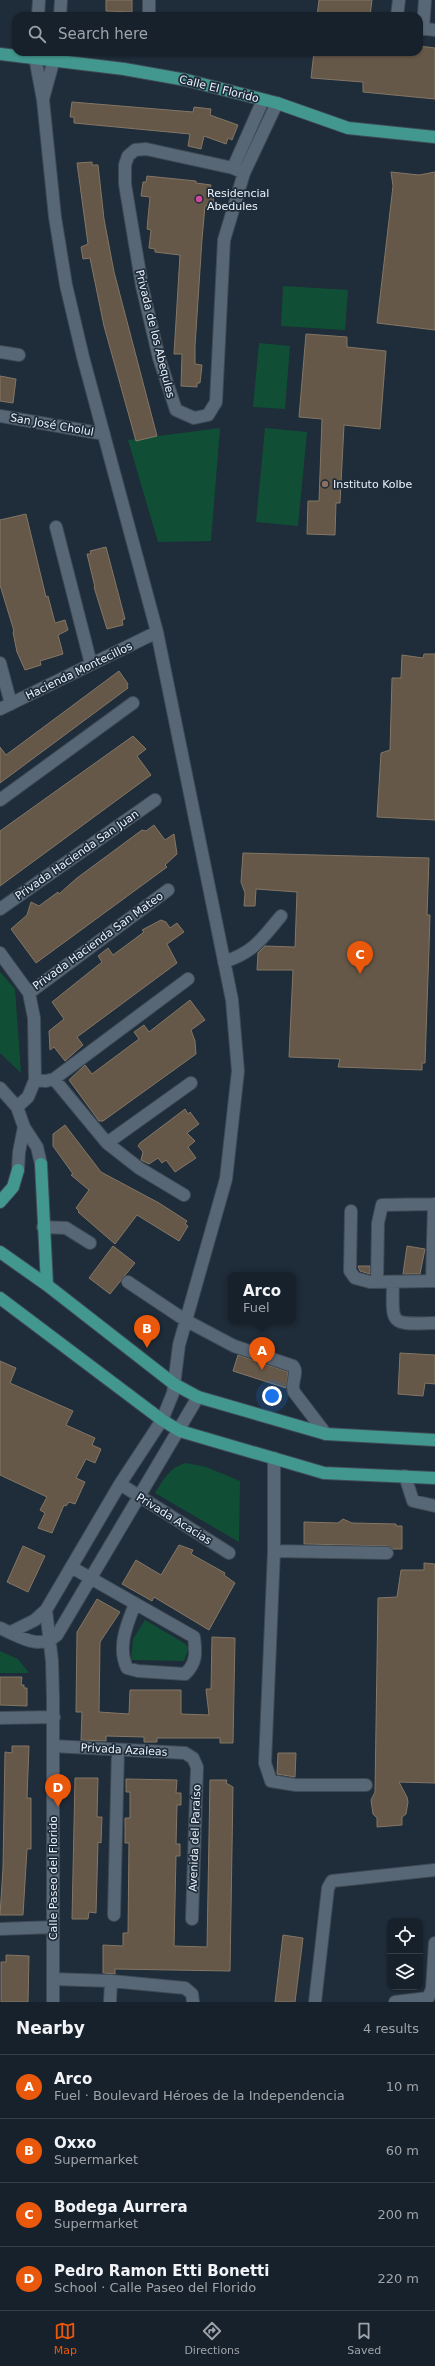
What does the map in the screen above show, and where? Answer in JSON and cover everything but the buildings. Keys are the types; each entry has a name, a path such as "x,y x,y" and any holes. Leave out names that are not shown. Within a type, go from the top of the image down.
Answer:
{"main road":[{"name":"Calle El Florido","path":"0,54 12,54"},
{"name":"Calle El Florido","path":"55,56 186,80 277,103 348,128 435,137"},
{"path":"41,1164 47,1285"},
{"path":"0,1202 13,1187 18,1170"},
{"path":"0,1252 47,1285 174,1384 198,1397 326,1434 435,1440"},
{"path":"0,1298 162,1420 180,1431 324,1473 435,1478"}],"street":[{"path":"38,12 39,0"},
{"path":"60,12 61,0"},
{"path":"149,0 149,12"},
{"path":"398,12 399,0"},
{"path":"423,12 424,0"},
{"path":"423,28 435,30"},
{"path":"5,1630 26,1626 46,1610 120,1484 162,1420 173,1393 175,1364 185,1320 226,1179 238,1070 232,1000 157,632 66,285 55,217 43,100 34,56"},
{"path":"43,100 55,56"},
{"path":"233,168 263,100"},
{"name":"Privada de los Abequles","path":"244,173 233,168 146,149 135,150 128,156 125,165 125,184 142,286 159,358 176,410 194,418 208,416 216,402 224,240 244,173 277,103"},
{"path":"0,352 19,355"},
{"name":"San José Cholul","path":"0,416 104,434"},
{"path":"56,527 91,664"},
{"name":"Hacienda Montecillos","path":"5,707 157,632"},
{"path":"0,663 5,707"},
{"path":"0,800 132,703"},
{"name":"Privada Hacienda San Juan","path":"0,909 155,800"},
{"name":"Privada Hacienda San Mateo","path":"29,993 168,890"},
{"path":"224,962 244,955 257,945 281,916"},
{"path":"0,953 29,993 33,1008 36,1033 34,1080 28,1097 17,1107"},
{"path":"34,1080 46,1081 54,1079 188,979"},
{"path":"54,1079 107,1144 139,1168 184,1195"},
{"path":"107,1144 191,1083"},
{"path":"0,1088 17,1107 24,1127 37,1148 41,1164"},
{"path":"18,1170 19,1152 24,1127"},
{"path":"351,1211 350,1271 359,1280 377,1282 434,1281 434,1204 382,1205 378,1223 377,1282"},
{"path":"43,1227 66,1228 90,1243"},
{"path":"128,1282 185,1320 234,1346 293,1366 296,1372 292,1387 294,1392 326,1434"},
{"path":"393,1282 392,1313 395,1319 402,1323 435,1323"},
{"path":"5,1630 34,1642 50,1642 62,1629 139,1497 180,1431 198,1397"},
{"path":"274,1458 274,1551 265,1763 268,1775 271,1781 296,1785 366,1785"},
{"path":"405,1476 413,1501 435,1506"},
{"name":"Privada Acacias","path":"120,1484 229,1553"},
{"path":"274,1551 387,1553"},
{"path":"71,1567 194,1637 196,1652 192,1668 185,1674 138,1671 127,1668 123,1659 123,1646 126,1624 135,1604"},
{"name":"Calle Paseo del Florido","path":"46,1610 50,1642 54,1717 53,2002"},
{"path":"0,1718 54,1717"},
{"name":"Privada Azaleas","path":"53,1746 185,1754 193,1758"},
{"path":"114,1915 118,1750"},
{"name":"Avenida del Paraíso","path":"192,1919 197,1767 193,1758"},
{"path":"315,2002 328,1888 332,1881 435,1870"},
{"path":"0,1929 53,1927"},
{"path":"395,2002 428,1998 432,1989 435,1943"},
{"path":"53,1980 111,1982 185,1988 192,1994 193,2002"},
{"path":"110,2002 111,1982"}],"green space":[{"path":"283,286 348,290 345,330 281,326"},
{"path":"259,343 290,346 285,409 253,407"},
{"path":"220,428 211,541 158,542 128,440"},
{"path":"265,428 307,432 298,526 256,522"},
{"path":"0,972 15,989 21,1073 0,1053"},
{"path":"186,1463 206,1467 240,1481 239,1542 155,1493 171,1471"},
{"path":"145,1620 184,1643 189,1648 184,1661 131,1660 133,1639"},
{"path":"0,1651 18,1659 29,1673 0,1673"}],"place":[{"name":"Residencial Abedules","path":"199,199"},
{"name":"Instituto Kolbe","path":"325,484"},
{"name":"Bodega Aurrera","path":"360,974"},
{"name":"Oxxo","path":"147,1348"},
{"name":"Arco","path":"262,1370"},
{"name":"Pedro Ramon Etti Bonetti","path":"58,1807"}]}
